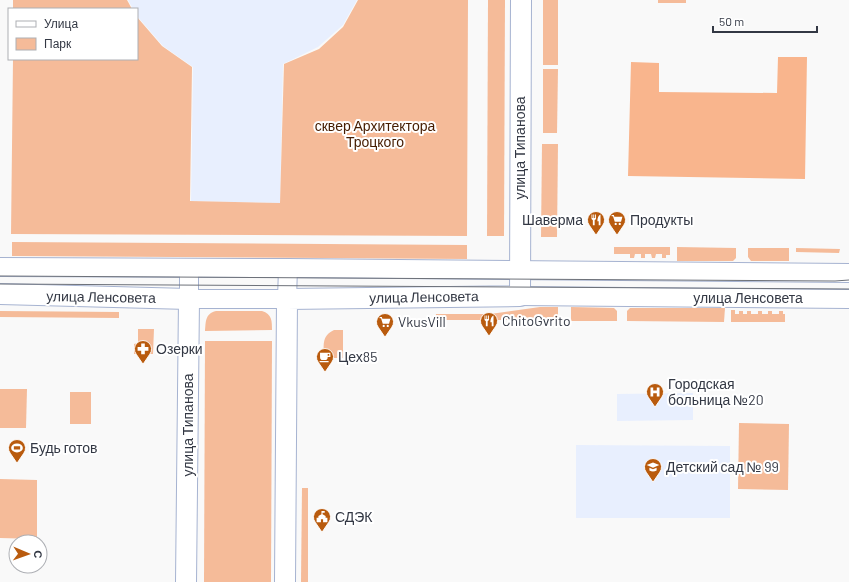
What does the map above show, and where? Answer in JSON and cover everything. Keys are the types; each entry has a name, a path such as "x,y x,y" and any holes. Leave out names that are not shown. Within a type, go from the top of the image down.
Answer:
{"main road":[{"name":"улица Типанова","path":"520,296 521,0"},
{"name":"улица Ленсовета","path":"0,294 189,299"},
{"name":"улица Ленсовета","path":"287,299 520,296"},
{"name":"улица Типанова","path":"186,582 189,299"},
{"path":"285,582 287,299"}],"street":[{"name":"улица Ленсовета","path":"0,267 849,273"},
{"name":"улица Типанова","path":"189,268 189,299"},
{"path":"287,299 288,268"},
{"name":"улица Ленсовета","path":"520,296 849,299"},
{"name":"улица Ленсовета","path":"189,299 287,299"}],"shaded area":[{"path":"128,0 357,0 343,25 318,47 283,64 280,203 191,201 193,67 163,46 138,17 138,8 132,8"},
{"path":"778,57 807,57 805,179 628,176 631,62 659,63 659,92 777,93"},
{"name":"Городская больница №20","path":"693,393 693,420 617,421 617,394"},
{"name":"Детский сад № 99","path":"576,445 730,446 730,518 576,518"}],"green space":[{"path":"13,0 127,0 131,8 13,8"},
{"name":"сквер Архитектора Троцкого","path":"358,0 468,0 467,236 11,234 13,60 138,60 138,18 162,46 192,67 190,201 280,203 284,64 319,49 343,27"},
{"path":"488,0 505,0 504,236 487,236"},
{"path":"543,0 558,0 558,65 543,65"},
{"path":"658,0 686,0 686,3 658,3"},
{"path":"543,69 558,69 557,133 543,133"},
{"path":"542,144 558,144 557,237 541,237"},
{"path":"12,242 467,245 467,259 12,256"},
{"path":"614,247 670,247 670,255 666,255 666,258 662,258 662,254 656,254 655,258 652,258 651,254 645,254 645,258 641,258 641,254 635,254 634,258 630,258 630,254 614,254"},
{"path":"677,247 736,248 736,258 733,261 677,261"},
{"path":"748,248 789,248 789,261 751,261 748,257"},
{"path":"796,248 840,249 839,253 796,252"},
{"path":"540,307 558,307 558,320 435,320 436,314 490,314"},
{"path":"571,307 614,308 617,311 617,321 571,321"},
{"path":"630,308 725,308 724,322 627,321 627,311"},
{"path":"731,310 735,310 735,314 739,314 739,311 743,311 743,314 747,314 747,311 751,311 751,314 758,314 758,311 762,311 762,314 768,314 768,311 772,311 772,314 779,314 779,311 783,311 783,314 785,314 785,322 731,322"},
{"path":"0,311 119,312 119,318 0,317"},
{"path":"212,312 265,312 270,316 272,330 205,331 208,316"},
{"path":"138,329 154,329 153,354 134,354 134,344 138,343"},
{"path":"334,330 343,330 343,358 324,358 325,338"},
{"path":"205,341 272,341 271,582 204,582"},
{"path":"0,389 27,389 26,428 0,428"},
{"path":"70,392 91,392 91,424 70,424"},
{"path":"739,423 789,424 788,490 738,489"},
{"path":"0,479 37,480 37,534 8,534 8,538 0,538"},
{"path":"302,488 308,488 308,582 301,582"}],"tram line":[{"path":"0,276 849,280"},
{"path":"0,284 849,289"}],"place":[{"name":"Шаверма","path":"596,235"},
{"name":"Продукты","path":"617,235"},
{"name":"ChitoGvrito","path":"489,336"},
{"name":"VkusVill","path":"385,337"},
{"name":"Озерки","path":"143,364"},
{"name":"Цех85","path":"325,372"},
{"name":"Городская больница №20","path":"655,407"},
{"name":"Будь готов","path":"17,463"},
{"name":"Детский сад № 99","path":"653,482"},
{"name":"СДЭК","path":"322,532"}]}
